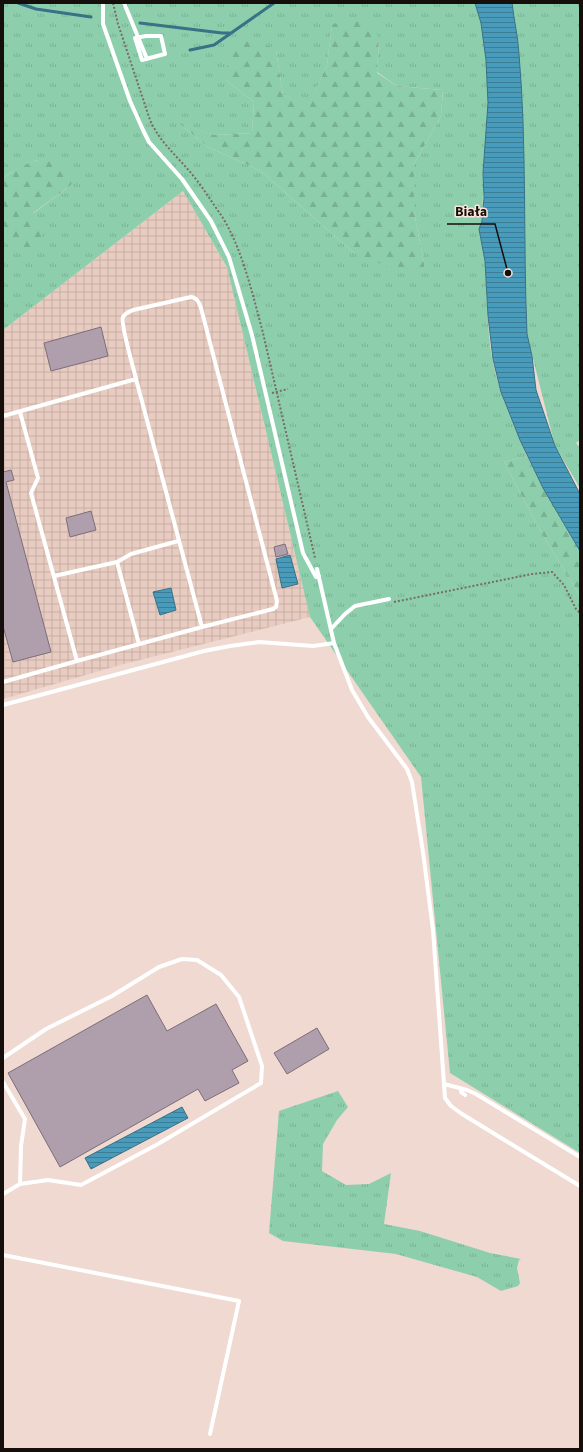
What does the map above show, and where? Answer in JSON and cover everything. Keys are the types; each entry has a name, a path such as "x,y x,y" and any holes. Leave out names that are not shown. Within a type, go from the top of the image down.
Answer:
{"lane":[{"path":"103,3 103,24 130,101 143,130 149,142 182,179 211,221 229,257 257,357 303,553 316,576 319,576"},
{"path":"124,3 138,37"},
{"path":"161,36 165,54 142,60 135,38 138,37 161,36"},
{"path":"3,682 276,607 277,601 201,308 199,301 194,297 191,297 133,310 123,316 123,325 178,541 202,627"},
{"path":"3,416 136,379"},
{"path":"20,412 38,478 31,493 77,661"},
{"path":"54,576 117,562 131,554 178,541"},
{"path":"117,562 140,644"},
{"path":"317,569 334,643 352,690 368,717 407,770 412,782 433,930 445,1098 456,1110 580,1186"},
{"path":"331,629 355,606 389,599"},
{"path":"3,705 204,651 230,646 260,642 313,646 334,643"},
{"path":"3,1058 46,1029 112,996 159,967 182,959 197,960 221,975 239,997 262,1066 261,1083 158,1144 82,1185 48,1180 20,1184 3,1194"},
{"path":"3,1082 25,1119 20,1146 20,1184"},
{"path":"444,1084 476,1094 580,1157"},
{"path":"462,1089 461,1092 465,1095"},
{"path":"3,1255 239,1301 210,1434"}],"path":[{"path":"275,392 288,390"},
{"path":"389,599 392,602 532,574 552,572 564,585 576,609 580,613"}],"shaded area":[{"path":"183,191 227,267 310,617 120,665 3,699 3,330"}],"green space":[{"path":"3,3 580,3 580,440 576,443 580,448 580,488 555,446 484,164 482,221 480,232 485,263 491,352 497,379 506,405 527,456 504,462 541,532 580,596 580,1153 450,1073 421,777 310,617 227,267 183,191 3,330 3,236 71,185 37,160 3,178","holes":["332,25 379,39 377,72 397,86 443,90 441,116 414,164 414,212 425,268 353,252 261,171 208,147 180,124 215,135 252,133 254,102 226,80 276,50 283,95 308,108 327,65"]},
{"path":"370,17 379,39 377,73 397,86 443,90 441,116 414,164 414,212 425,268 391,268 353,252 261,171 208,147 179,123 215,135 252,133 254,102 226,80 229,44 250,37 276,50 283,95 308,107 327,65 332,24"},
{"path":"54,155 72,179 71,185 33,213 45,243 24,251 9,233 3,236 3,178 27,164"},
{"path":"527,456 543,488 580,551 580,596 541,532 504,462"},
{"path":"338,1091 348,1107 337,1120 323,1144 322,1171 346,1185 369,1184 391,1173 384,1224 420,1231 490,1253 521,1259 519,1260 517,1268 520,1283 518,1286 501,1291 477,1277 396,1254 283,1241 269,1233 279,1111"}],"water":[{"path":"475,3 512,3 518,48 523,124 527,334 532,356 536,390 555,446 580,494 580,551 543,488 520,440 501,392 493,359 488,316 485,261 479,229 482,221 484,198 483,173 488,103 486,60 481,23"},
{"path":"290,555 298,584 282,588 276,559"},
{"path":"171,588 176,610 160,615 153,592"},
{"path":"182,1107 188,1118 91,1169 85,1158"}],"building":[{"path":"101,327 108,356 51,371 44,343"},
{"path":"11,470 14,480 6,482 51,652 13,662 3,626 3,472"},
{"path":"91,511 96,530 70,537 66,518"},
{"path":"285,544 288,554 276,557 274,547"},
{"path":"147,995 167,1031 216,1004 248,1061 232,1070 239,1083 205,1101 198,1089 60,1167 8,1073"},
{"path":"317,1028 329,1049 287,1074 274,1053"}],"waterway":[{"path":"18,3 36,9 91,17"},
{"path":"190,50 214,45 274,3"},
{"path":"140,23 230,33"}],"place":[{"name":"Biała","path":"508,273"}]}
